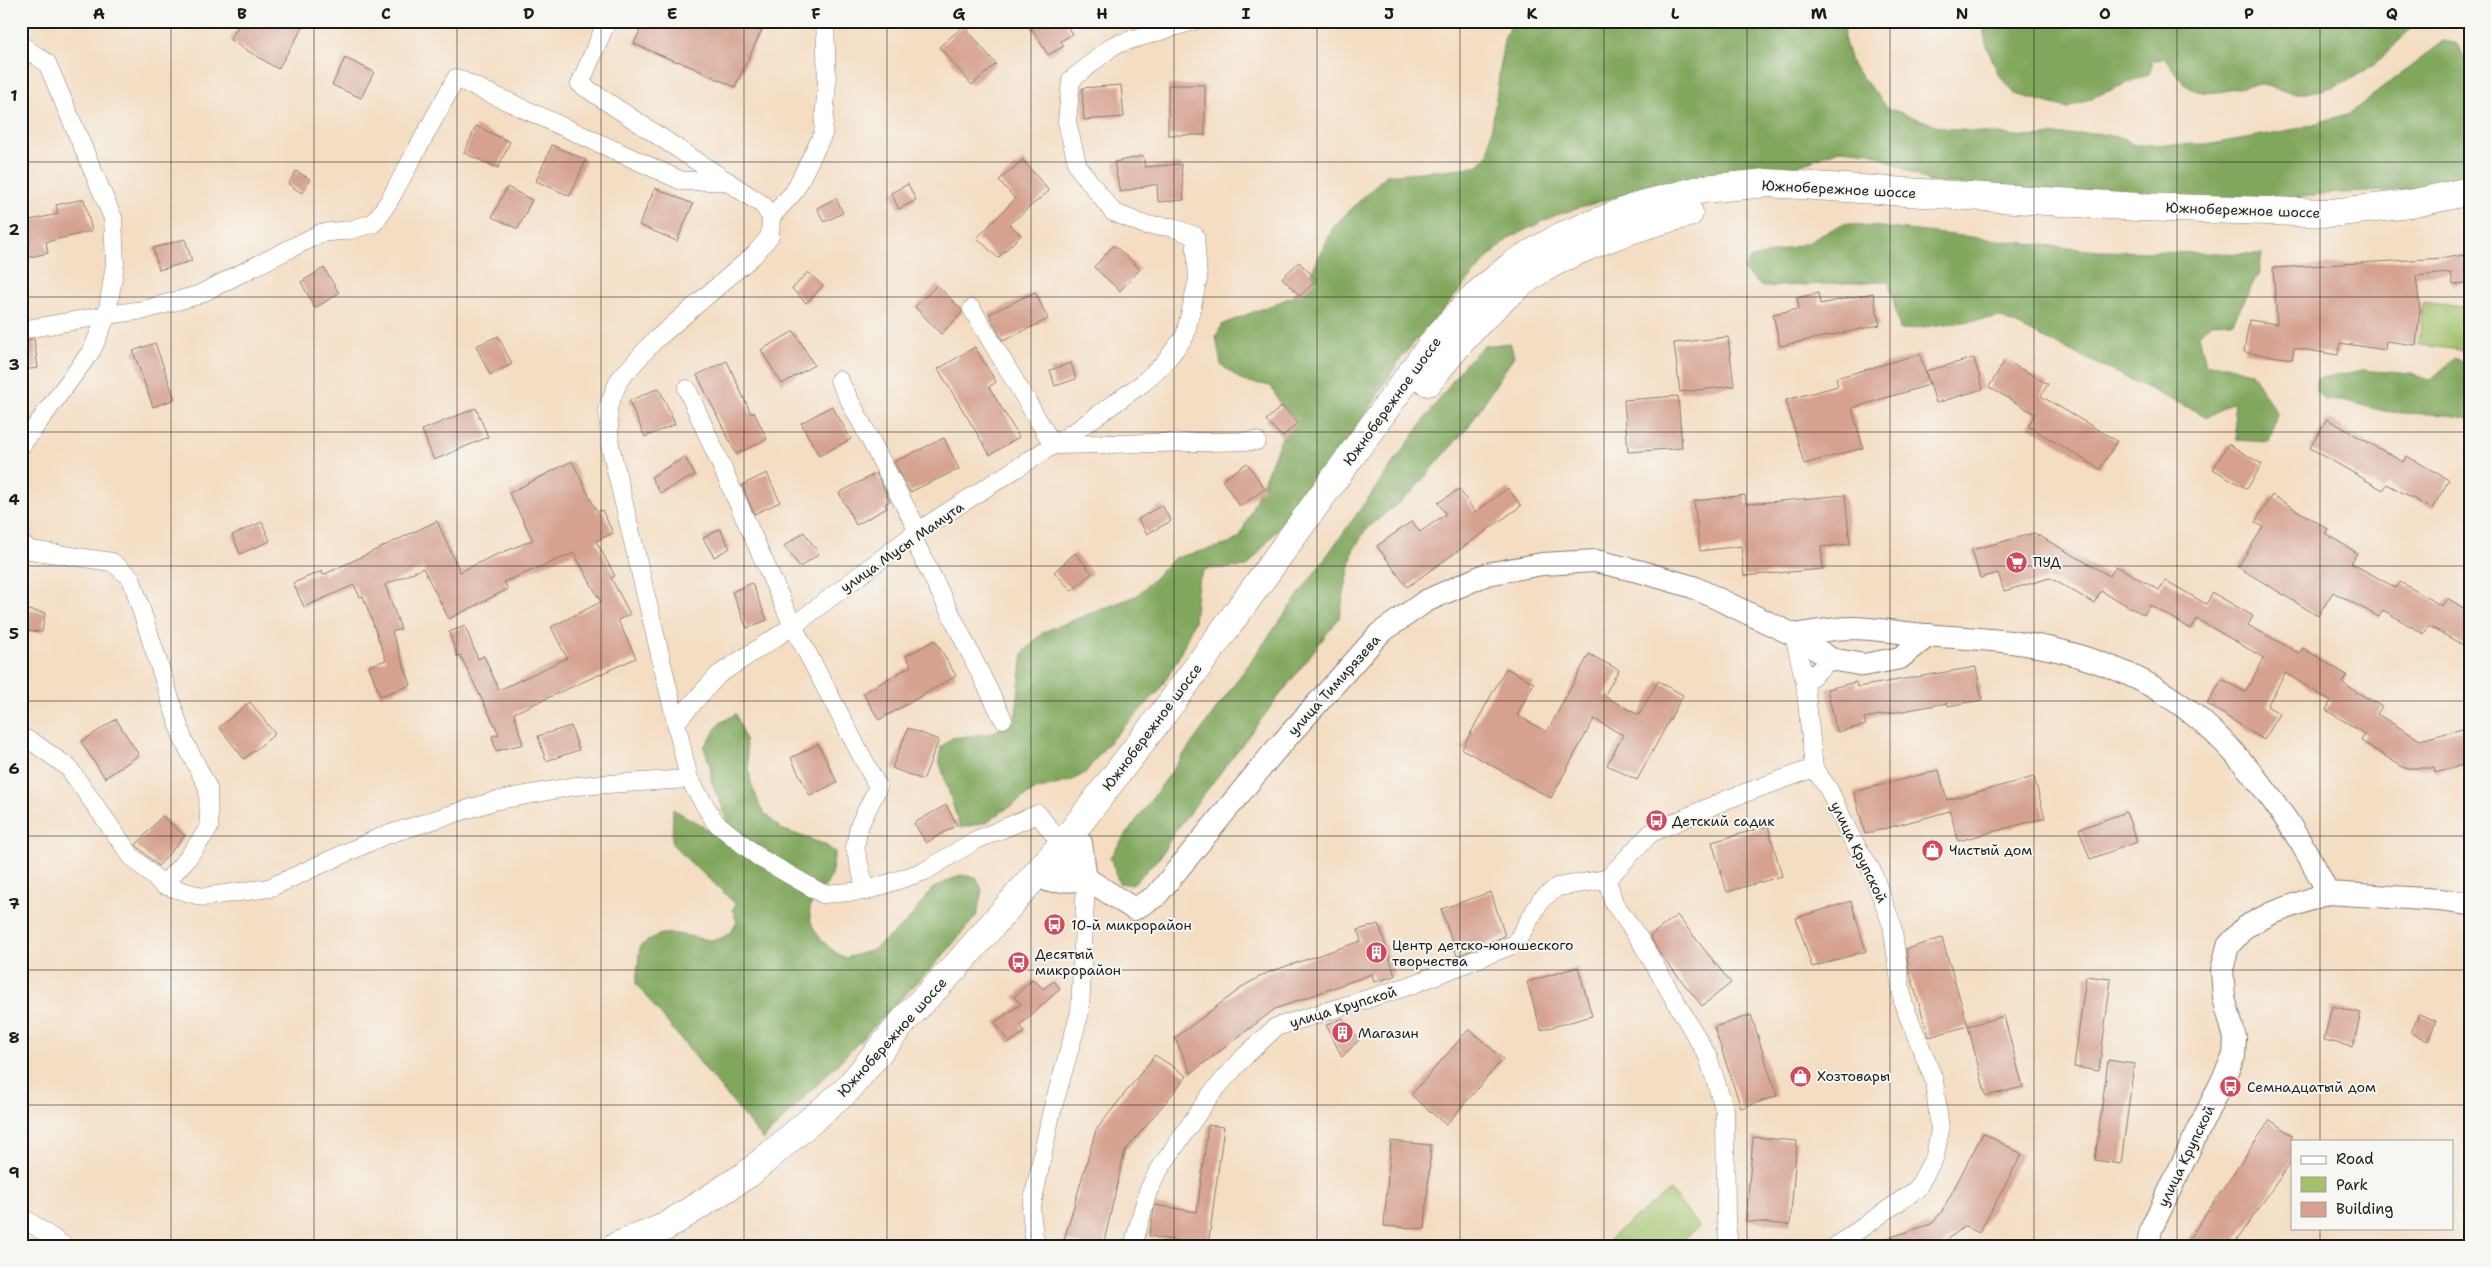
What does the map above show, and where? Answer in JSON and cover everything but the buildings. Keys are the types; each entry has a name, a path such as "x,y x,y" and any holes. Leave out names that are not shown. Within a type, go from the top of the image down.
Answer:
{"highway":[{"name":"Южнобережное шоссе","path":"1061,858 1436,339 1474,297 1515,263 1562,236 1642,205 1703,189 1767,184 2139,207 2331,213 2410,204 2470,191"},
{"name":"Южнобережное шоссе","path":"617,1246 661,1236 734,1202 835,1121 923,1026 1147,753 1203,688 1267,605 1447,356 1485,314 1526,280 1573,253 1652,222 1714,206 1778,200 2270,229 2342,230 2421,220 2470,210"}],"street":[{"path":"607,21 580,84 763,205 770,217 770,236 754,255 653,342 619,380 608,407 610,445 689,779 715,822 760,858 823,894 866,891 926,871 976,840 1038,814 1061,858 1086,880"},
{"path":"770,217 794,192 823,134 827,82 825,21"},
{"name":"улица Мусы Мамута","path":"676,722 718,675 793,626 915,534 1053,445 1143,383 1165,362 1185,336 1198,279 1194,236 1172,227 1145,225 1113,212 1078,167 1067,122 1071,80 1114,45 1194,21"},
{"path":"21,45 47,63 113,218 115,264 107,315 92,350 21,446"},
{"path":"21,330 144,310 198,295 321,233 350,230 374,223 389,201 456,78 682,181 728,181"},
{"path":"972,309 1053,445 1258,441"},
{"path":"839,380 1003,719"},
{"path":"687,389 793,626 878,787 858,826 854,848 866,891"},
{"path":"21,543 30,550 112,562 131,578 183,739 208,788 209,828 187,859 163,885"},
{"name":"улица Тимирязева","path":"1086,880 1134,909 1156,896 1273,753 1380,633 1426,601 1487,574 1542,564 1596,561 1693,587 1794,635 1831,659 1864,665 1900,658 1929,635"},
{"path":"1729,1246 1726,1220 1725,1111 1708,1057 1640,940 1614,903 1607,879 1651,833 1728,799 1814,768 1805,684 1794,635 1852,628 2024,644 2081,656 2125,673 2168,696 2208,727 2254,777 2310,855 2328,893 2440,900 2470,904"},
{"path":"1805,684 1831,659"},
{"path":"21,736 68,767 131,856 163,885 203,897 269,888 383,836 494,801 575,786 689,779"},
{"name":"улица Крупской","path":"1814,768 1829,790 1851,836 1872,872 1892,925 1903,1003 1934,1080 1940,1130 1935,1156 1917,1189 1836,1246"},
{"path":"1061,858 1086,880"},
{"name":"улица Крупской","path":"1133,1246 1148,1191 1159,1170 1211,1094 1246,1055 1276,1027 1409,986 1515,944 1541,900 1558,887 1607,879"},
{"path":"1038,1246 1034,1236 1031,1210 1051,1114 1080,1012 1086,880"},
{"name":"улица Крупской","path":"2148,1246 2151,1228 2234,1056 2235,1038 2224,998 2222,970 2228,946 2245,927 2272,913 2328,893"},
{"path":"21,1216 64,1246"}],"green space":[{"path":"1512,21 1843,21 1844,38 1852,65 1888,108 1944,128 2026,137 2095,133 2123,138 2134,145 2212,144 2296,129 2350,113 2444,41 2457,44 2470,66 2470,179 2412,190 2321,194 2249,206 1929,182 1871,152 1842,149 1790,168 1611,198 1554,216 1509,238 1488,258 1401,358 1355,432 1247,567 1205,569 1198,582 1194,621 1179,657 1158,692 1110,741 1085,773 1073,780 1033,791 987,822 960,828 939,760 941,747 952,738 992,733 1015,721 1023,653 1043,632 1136,596 1174,558 1229,544 1240,537 1282,437 1284,411 1271,386 1243,381 1221,365 1216,336 1223,324 1292,297 1310,275 1334,226 1386,175 1464,168 1478,165 1488,156 1504,40"},
{"path":"1984,21 2416,21 2393,47 2366,70 2336,86 2319,91 2296,93 2260,85 2220,92 2200,92 2183,82 2165,58 2153,61 2149,74 2068,108 2015,94 1998,73 1987,47"},
{"path":"1844,223 2098,251 2262,254 2259,272 2233,322 2211,323 2199,335 2206,365 2226,365 2252,373 2277,414 2269,442 2237,440 2233,402 2208,417 2000,317 1900,330 1889,281 1762,287 1743,270 1750,259 1807,243"},
{"path":"2423,302 2470,308 2470,351 2419,345"},
{"path":"1510,343 1514,356 1469,426 1411,493 1366,529 1353,551 1339,618 1174,833 1160,857 1132,885 1119,883 1110,857 1464,365 1483,346"},
{"path":"2455,358 2470,366 2470,419 2448,415 2385,411 2348,402 2324,400 2316,392 2316,379 2363,370 2411,374 2430,380"},
{"path":"736,714 745,740 751,783 761,809 781,829 824,844 835,852 829,881 813,900 810,918 817,934 838,954 845,958 873,950 907,922 932,889 960,875 976,877 982,890 977,915 940,959 763,1140 636,984 640,946 649,940 661,934 675,934 714,940 722,938 730,932 737,922 732,909 736,905 672,844 673,809 733,844 721,804 711,780 711,769 704,747 720,723"},
{"path":"1670,1190 1699,1227 1675,1246 1612,1246 1608,1240"}],"place":[{"name":"ПУД","path":"2017,562"},
{"name":"Детский садик","path":"1656,821"},
{"name":"Чистый дом","path":"1933,850"},
{"name":"10-й микрорайон","path":"1055,925"},
{"name":"Центр детско-юношеского творчества","path":"1376,953"},
{"name":"Десятый микрорайон","path":"1019,962"},
{"name":"Магазин","path":"1342,1033"},
{"name":"Хозтовары","path":"1801,1076"},
{"name":"Семнадцатый дом","path":"2231,1087"}]}
